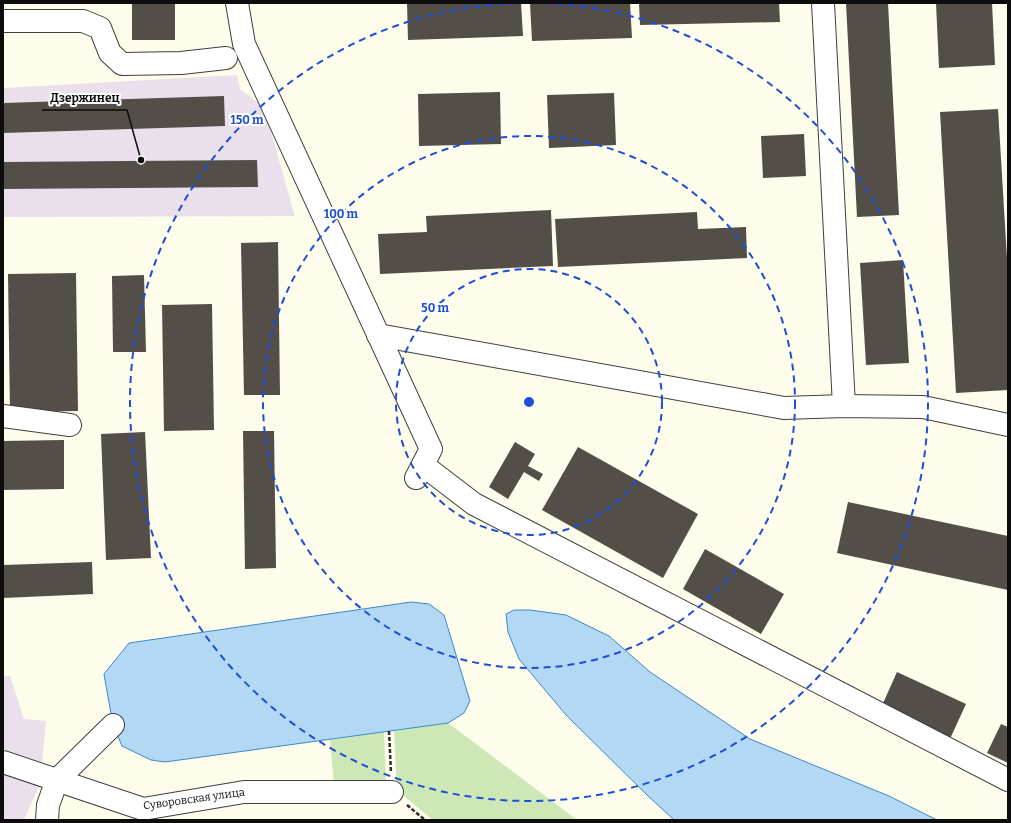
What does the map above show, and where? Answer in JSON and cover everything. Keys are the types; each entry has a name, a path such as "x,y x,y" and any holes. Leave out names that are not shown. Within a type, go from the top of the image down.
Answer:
{"street":[{"path":"237,3 244,44 431,448 420,471 474,504 1008,780"},
{"path":"823,3 844,406"},
{"path":"3,21 83,21 100,28 110,53 122,64 181,63 226,58"},
{"path":"378,335 784,408 844,406 923,408 1008,425"},
{"path":"3,416 70,425"},
{"path":"47,820 48,805 57,780 113,725"},
{"name":"Суворовская улица","path":"3,762 143,809 244,792 392,792"}],"shaded area":[{"path":"237,75 240,89 264,107 294,216 3,217 3,88"},
{"path":"3,676 10,676 24,719 46,721 42,762 3,749"},
{"path":"3,771 40,784 24,820 3,820"}],"green space":[{"path":"448,723 577,820 433,820 397,790 394,731"},
{"path":"384,732 386,784 334,785 330,740"}],"water":[{"path":"411,602 429,604 444,615 470,701 464,713 448,723 165,762 151,760 122,746 113,725 104,674 129,643"},
{"path":"514,610 530,610 566,615 609,636 650,672 750,739 889,796 937,820 674,820 566,715 519,659 508,632 506,614"}],"building":[{"path":"132,3 175,3 175,40 132,40"},
{"path":"407,3 521,3 523,36 408,40"},
{"path":"530,3 630,3 632,38 532,41"},
{"path":"639,3 779,3 780,22 640,25"},
{"path":"846,3 888,3 899,215 857,217"},
{"path":"936,3 992,3 995,65 939,68"},
{"path":"500,92 501,144 419,146 418,94"},
{"path":"614,93 616,145 549,148 547,95"},
{"path":"224,96 225,126 3,133 3,103"},
{"path":"998,109 1008,275 1008,390 956,393 940,112"},
{"path":"804,134 806,176 763,178 761,136"},
{"path":"257,160 258,187 3,189 3,162"},
{"path":"551,210 553,266 380,274 378,234 427,232 426,216"},
{"path":"697,212 698,229 746,227 747,258 558,267 555,219"},
{"path":"278,242 280,395 244,395 241,243"},
{"path":"903,260 909,363 866,365 860,263"},
{"path":"76,273 78,411 10,412 8,274"},
{"path":"144,275 146,352 113,352 112,276"},
{"path":"212,304 214,430 164,431 162,305"},
{"path":"243,431 274,431 276,568 245,569"},
{"path":"145,432 151,558 106,560 101,434"},
{"path":"64,440 64,489 3,490 3,441"},
{"path":"515,442 535,454 528,466 543,474 539,481 524,472 508,499 489,487"},
{"path":"578,447 698,514 663,578 542,510"},
{"path":"848,502 1008,536 1008,590 837,553"},
{"path":"705,549 784,594 761,634 683,589"},
{"path":"92,562 93,594 3,598 3,565"},
{"path":"897,672 966,704 949,741 880,710"},
{"path":"1001,724 1008,727 1008,763 987,753"}],"place":[{"name":"Дзержинец","path":"141,160"}]}
